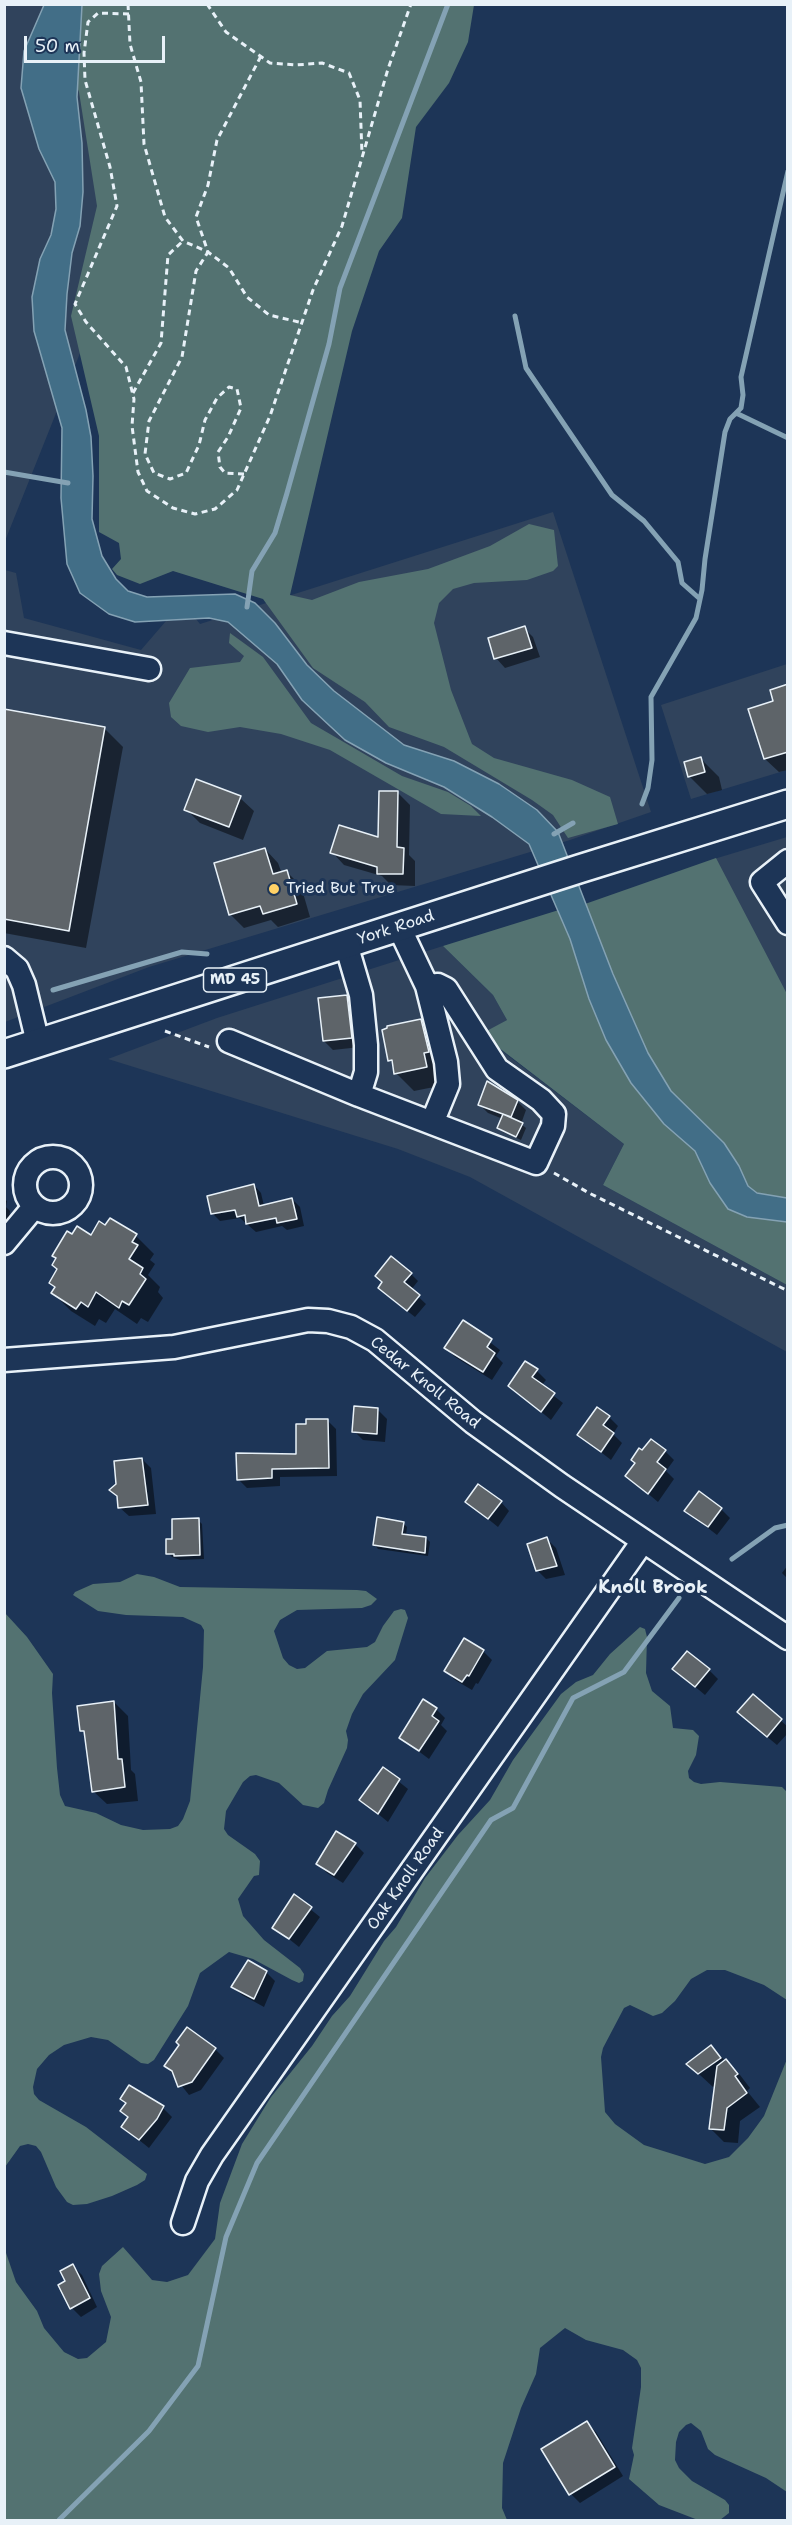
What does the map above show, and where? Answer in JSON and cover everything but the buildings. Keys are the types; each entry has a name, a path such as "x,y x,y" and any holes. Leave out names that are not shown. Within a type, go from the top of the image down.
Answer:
{"main road":[{"name":"York Road","path":"4,1054 579,869 786,810"}],"street":[{"path":"4,643 149,669"},
{"path":"788,861 762,882 788,923"},
{"path":"399,927 427,986 449,1079 447,1090 432,1123"},
{"path":"346,944 361,995 366,1045 366,1072 358,1095"},
{"path":"4,958 17,969 24,985 38,1043"},
{"path":"230,1041 358,1095 536,1163 553,1126 554,1114 497,1069 446,989 438,985 427,986"},
{"path":"4,1243 34,1207"},
{"name":"Cedar Knoll Road","path":"4,1360 174,1347 308,1320 328,1321 351,1327 375,1340 473,1422 643,1541 788,1638"},
{"name":"Oak Knoll Road","path":"183,2223 197,2181 212,2155 643,1541"}],"path":[{"path":"128,4 130,44 141,82 144,144 165,218 183,241 208,252 229,268 247,297 269,315 303,323"},
{"path":"207,4 226,32 270,63 296,65 322,63 349,73 360,100 362,159"},
{"path":"129,14 98,13 88,22 84,53 85,80 110,167 117,206 75,304 86,322 126,367 134,399 132,426 138,472 147,491 173,508 195,514 215,509 237,490 270,416 313,290 342,226 388,69 411,4"},
{"path":"208,252 196,217 208,185 217,141 261,56"},
{"path":"133,393 161,343 168,255 183,241"},
{"path":"208,252 196,271 182,357 149,421 145,454 154,473 170,479 186,473 199,445 205,420 217,398 229,387 237,389 241,408 228,437 218,452 220,467 225,473 244,474"},
{"path":"536,1163 589,1193 788,1291"}],"shaded area":[{"path":"5,5 219,5 5,541"},
{"path":"44,5 82,5 77,97 82,143 83,192 80,226 72,253 65,330 91,437 92,519 102,556 116,579 128,591 147,597 235,594 255,603 275,623 307,665 334,691 404,745 454,761 499,784 537,810 558,832 613,974 648,1053 671,1091 724,1143 739,1166 748,1186 757,1193 787,1198 787,1222 747,1217 728,1209 710,1183 695,1151 664,1124 631,1083 606,1040 589,999 570,939 529,844 492,817 444,787 386,763 345,740 302,700 277,664 228,622 209,618 135,622 109,614 80,593 67,564 61,498 62,428 34,331 32,297 40,259 51,235 56,209 55,182 39,149 21,88 24,51"},
{"path":"553,512 651,812 570,840 149,967 5,1022 5,570 16,573 24,618 141,650 166,621 196,619 200,624"},
{"path":"787,664 787,770 691,799 661,705"},
{"path":"787,837 787,996 714,859"},
{"path":"443,946 493,995 507,1020 481,1035 624,1144 603,1185 787,1285 787,1352 470,1177 398,1149 108,1059 217,1018"}],"green space":[{"path":"81,5 474,5 468,42 449,83 416,127 402,218 379,251 352,331 290,595 312,600 359,582 428,569 490,546 529,524 554,530 558,566 553,571 527,580 474,583 453,589 439,603 434,623 451,690 472,744 494,758 572,780 610,797 618,824 568,838 553,815 532,800 444,747 389,727 365,702 313,668 263,599 173,571 140,584 117,575 112,569 121,559 119,543 99,532 99,436 71,316 97,206 79,92 68,63"},
{"path":"230,633 263,657 311,723 402,776 448,792 471,806 481,816 441,814 330,750 281,734 240,727 208,732 181,726 171,717 169,703 190,668 240,662 244,656 229,643"},
{"path":"716,858 787,994 787,1285 603,1185 624,1144 481,1034 507,1020 493,995 443,946 562,909 592,922 585,904"},
{"path":"137,1574 154,1577 180,1587 357,1590 366,1591 377,1599 371,1605 362,1608 297,1610 280,1620 274,1631 283,1658 297,1669 305,1668 327,1651 367,1647 375,1642 394,1611 405,1610 408,1618 395,1660 363,1694 352,1714 346,1731 347,1748 324,1803 318,1808 303,1805 279,1783 256,1775 250,1776 243,1782 226,1811 224,1829 228,1835 255,1854 260,1861 259,1875 254,1876 238,1899 243,1916 264,1940 300,1968 304,1974 303,1981 299,1983 253,1959 229,1952 200,1973 188,2006 154,2060 148,2064 141,2063 108,2040 91,2037 64,2045 49,2055 37,2069 33,2087 34,2094 39,2100 86,2127 147,2174 145,2180 112,2196 87,2204 73,2205 67,2202 56,2187 41,2152 36,2146 28,2144 20,2146 5,2167 5,1613 27,1637 53,1674 52,1693 57,1768 60,1795 65,1806 96,1813 121,1825 143,1830 170,1829 178,1826 183,1819 190,1801 203,1667 204,1630 201,1625 183,1617 126,1615 98,1611 73,1595 93,1584 120,1582"},
{"path":"640,1627 645,1629 647,1637 646,1673 652,1691 670,1706 673,1728 693,1730 699,1736 696,1755 688,1771 689,1778 701,1784 720,1782 782,1787 787,1792 787,2000 764,1985 725,1970 707,1970 691,1979 675,2001 662,2013 653,2016 630,2005 624,2008 603,2048 601,2057 605,2112 615,2124 644,2145 705,2164 729,2157 748,2138 764,2116 787,2059 787,2492 766,2478 715,2455 708,2449 701,2431 691,2423 679,2432 675,2460 679,2468 692,2481 725,2500 729,2505 729,2513 720,2520 698,2520 659,2505 629,2479 634,2455 632,2448 641,2387 641,2368 637,2360 623,2350 586,2340 565,2328 540,2348 536,2374 521,2408 503,2463 502,2508 507,2520 5,2520 5,2250 16,2282 37,2311 44,2328 64,2352 78,2359 87,2358 106,2342 111,2317 101,2291 99,2274 102,2266 123,2247 152,2280 167,2282 188,2275 215,2239 220,2203 242,2144 271,2097 312,2046 332,2016 350,1996 384,1941 396,1927 425,1878 458,1835 490,1800 513,1760 561,1694 576,1682 593,1675 610,1654"}],"waterway":[{"path":"247,607 252,571 275,533 287,493 329,344 340,288 448,4"},
{"path":"642,804 648,788 652,760 651,697 696,618 725,432 730,419 741,408 743,395 741,377 788,171"},
{"path":"515,316 526,368 612,495 644,521 678,562 682,583 700,599"},
{"path":"736,413 788,438"},
{"path":"4,472 68,483"},
{"path":"554,834 573,823"},
{"path":"53,990 182,952 207,954"},
{"path":"732,1559 775,1528 788,1525"},
{"path":"59,2520 149,2431 198,2366 226,2237 257,2163 491,1820 513,1808 573,1698 624,1672 679,1598"}],"place":[{"name":"Tried But True","path":"274,889"}],"district":[{"name":"Knoll Brook","path":"653,1588"}]}
